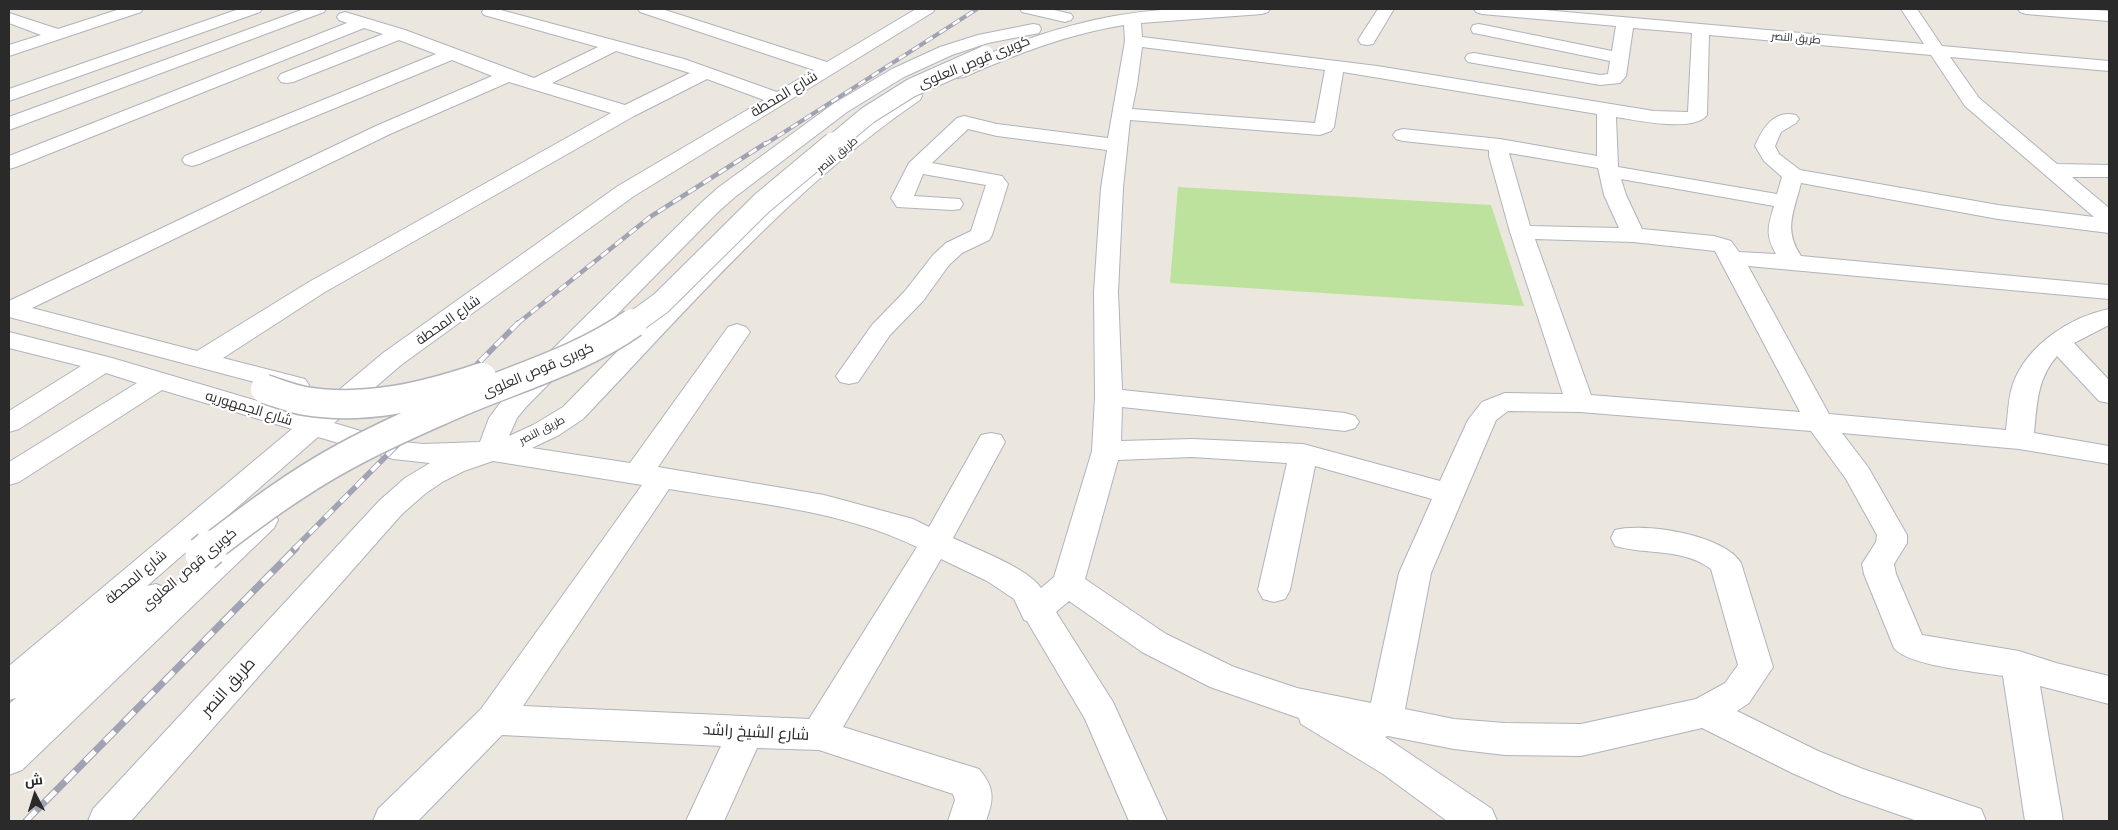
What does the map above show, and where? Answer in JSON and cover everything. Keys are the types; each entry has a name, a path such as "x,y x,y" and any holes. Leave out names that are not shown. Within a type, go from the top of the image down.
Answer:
{"street":[{"path":"9,51 55,34 135,9"},
{"path":"9,94 254,9"},
{"path":"9,124 320,9 399,34 508,76 627,112"},
{"path":"653,9 827,68"},
{"path":"683,20 706,9"},
{"name":"شارع المحطة","path":"9,686 392,359 483,295 596,211 776,98 927,9"},
{"path":"1028,9 1066,16 1170,9"},
{"name":"طريق النصر","path":"107,821 410,488 435,472 463,460 492,452 529,438 550,428 573,413 591,397 768,213 877,120 897,106 940,82 992,59 1056,35 1133,30 1178,14 1262,9"},
{"path":"1367,40 1386,9"},
{"name":"طريق النصر","path":"1482,9 1634,15 1700,29 2109,59"},
{"name":"طريق النصر","path":"1562,9 2109,66"},
{"path":"1909,9 1972,102 2109,219"},
{"path":"2026,9 2109,16"},
{"path":"9,17 34,11"},
{"path":"490,12 678,63 776,98"},
{"path":"1474,58 1600,80 1614,79 1617,76 1620,58 1634,15"},
{"path":"1066,16 1035,29 964,45 898,73 840,108 727,192 516,401 502,417 494,434 492,452 762,494 824,506 902,527 998,573 1025,590 1036,611 1100,713 1148,821"},
{"path":"9,17 55,34"},
{"path":"9,163 362,23"},
{"name":"كوبرى قوص العلوى","path":"9,726 203,554 249,518 296,486 344,457 441,410 554,366 595,346 631,325 661,303 762,203 868,115 927,80 980,53 1045,33 1083,25 1133,30"},
{"name":"كوبرى قوص العلوى","path":"9,318 305,400 356,403 413,396 469,382 521,363 567,343 608,321 642,297 669,274 745,200 852,112 898,84 980,53 1035,29"},
{"path":"1479,29 1620,58"},
{"path":"1036,611 1068,583 1106,450 1110,397 1106,292 1112,188 1121,114 1128,85 1133,30 1335,66 1606,110 1654,117 1688,118 1697,115 1700,29"},
{"path":"287,78 399,34"},
{"path":"536,84 613,46"},
{"path":"192,160 452,54"},
{"path":"1121,114 1320,129 1324,127 1335,66"},
{"path":"201,360 317,287 627,112 705,73"},
{"path":"9,310 383,130 508,76"},
{"path":"1606,110 1608,167 1615,195 1633,236"},
{"path":"1789,119 1772,130 1766,146 1771,157 1793,175 1998,212 2109,226"},
{"path":"952,204 905,202 902,198 916,167 964,122 997,130 1118,145"},
{"path":"1403,134 1500,145 1786,202"},
{"path":"1500,145 1501,164 1521,232 1580,403"},
{"path":"849,376 881,330 914,296 941,260 954,248 981,235 998,184 995,180 989,178 916,167"},
{"path":"2051,170 2109,171"},
{"path":"1793,175 1779,228 1781,243 1793,262"},
{"path":"1521,232 1633,236 1717,243 1725,248 1820,423 1858,474 1892,535 1891,544 1878,564 1880,574 1906,639 1910,644 1925,650 2019,664 2056,677 2109,690"},
{"path":"1732,258 2109,292"},
{"path":"9,310 346,398"},
{"path":"2019,440 2026,385 2041,355 2073,332 2109,316"},
{"path":"392,821 494,720 650,476 737,332"},
{"name":"شارع الجمهوريه","path":"9,340 103,364 393,450 423,454 492,452"},
{"path":"2059,343 2108,391"},
{"path":"9,423 103,364"},
{"path":"9,475 158,381"},
{"path":"1110,397 1345,422"},
{"path":"1385,722 1415,573 1488,410 1505,402 1580,403 2019,440 2109,455"},
{"path":"9,758 352,438"},
{"path":"819,735 936,542 991,442"},
{"path":"1106,450 1192,448 1303,454 1449,494"},
{"path":"1274,590 1303,454"},
{"path":"1068,583 1154,643 1222,677 1297,703 1385,722 1454,734 1505,739 1581,740 1705,712 1737,693 1756,667 1725,563 1719,556 1702,548 1626,538"},
{"path":"2019,664 2044,821"},
{"path":"1297,703 1396,763 1478,821"},
{"path":"1705,712 1805,762 1847,780 1966,821"},
{"name":"شارع الشيخ راشد","path":"494,720 819,735 966,781 974,789 975,800 967,821"},
{"path":"705,821 746,731"}],"green space":[{"path":"1178,187 1491,205 1524,306 1170,283"}],"railway":[{"path":"764,145 977,9"},
{"path":"517,324 650,217 766,143"},
{"path":"294,549 517,324"},
{"path":"26,821 296,548"}]}
